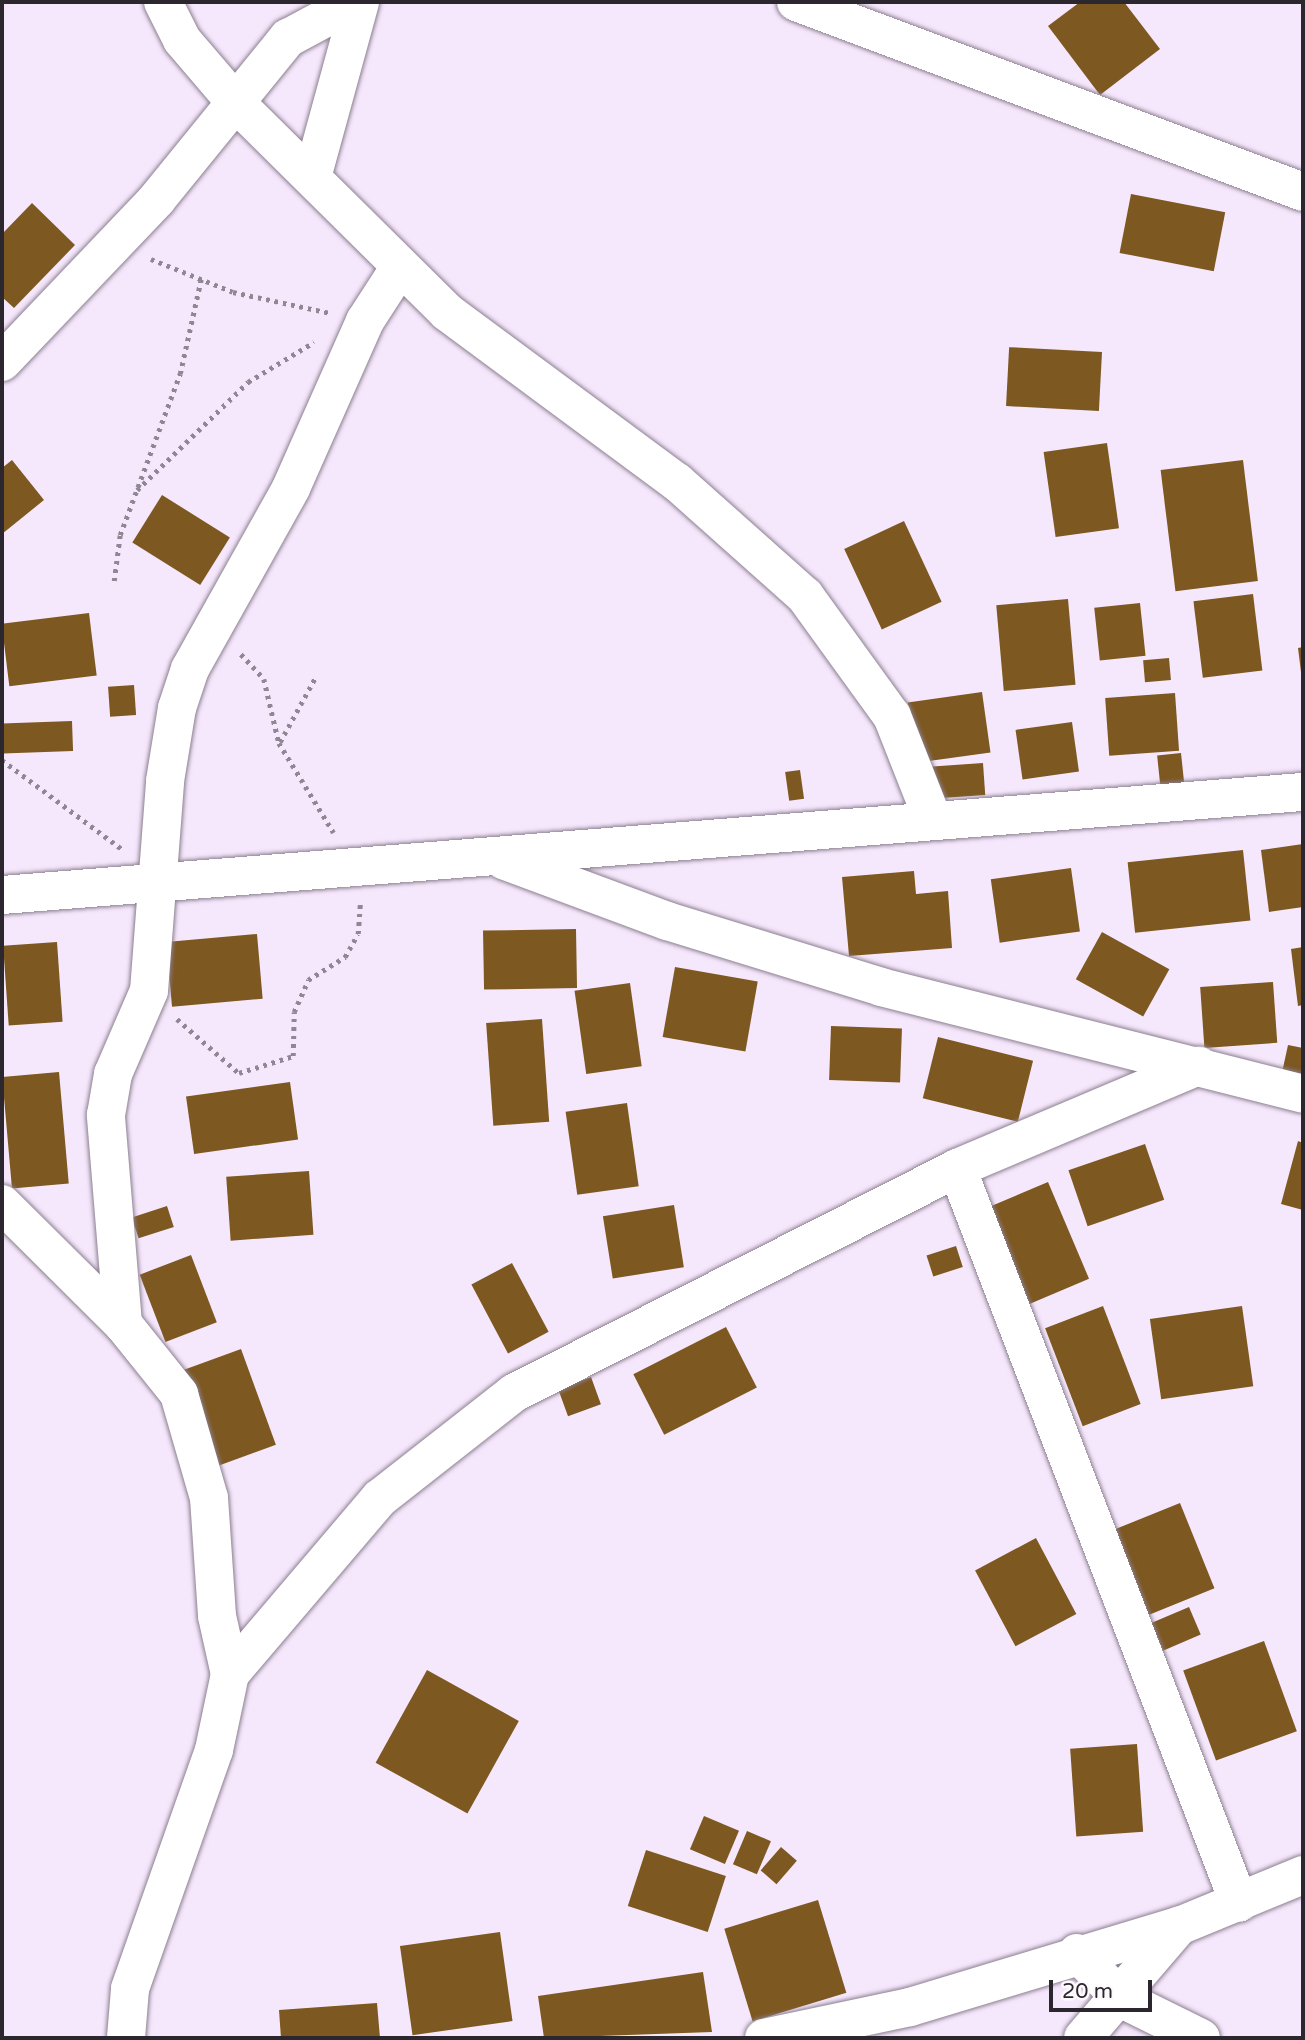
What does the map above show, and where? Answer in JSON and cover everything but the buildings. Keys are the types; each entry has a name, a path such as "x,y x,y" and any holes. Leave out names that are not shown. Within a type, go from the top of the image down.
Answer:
{"street":[{"path":"163,2 182,40 236,103 313,174 400,267 461,325 677,482 805,596 892,716 933,820"},
{"path":"2,362 115,243 236,103 288,38 358,2"},
{"path":"313,174 358,2"},
{"path":"796,2 848,10 1303,192"},
{"path":"123,1324 106,1115 113,1074 149,991 177,708 215,623 291,488 359,319 400,267"},
{"path":"2,895 1303,792"},
{"path":"491,856 667,921 881,987 1303,1094"},
{"path":"230,1674 380,1498 514,1392 957,1168 1199,1066"},
{"path":"957,1168 1240,1903"},
{"path":"2,1204 123,1324 179,1394 197,1438 230,1674 214,1750 130,1989 126,2038"},
{"path":"764,2038 910,2007 1077,1953 1179,1926 1303,1875"},
{"path":"1083,2038 1122,1999 1179,1926"},
{"path":"1077,1953 1122,1999 1201,2038"}],"path":[{"path":"115,243 201,279 359,319"},
{"path":"114,581 120,535 180,374 201,279"},
{"path":"135,492 248,382 359,319"},
{"path":"149,991 208,1052 239,1073 293,1056 294,1012 309,980 345,957 358,934 361,866 323,819 279,743 264,679 215,623"},
{"path":"279,743 315,678"},
{"path":"2,760 93,823 158,882"}]}
